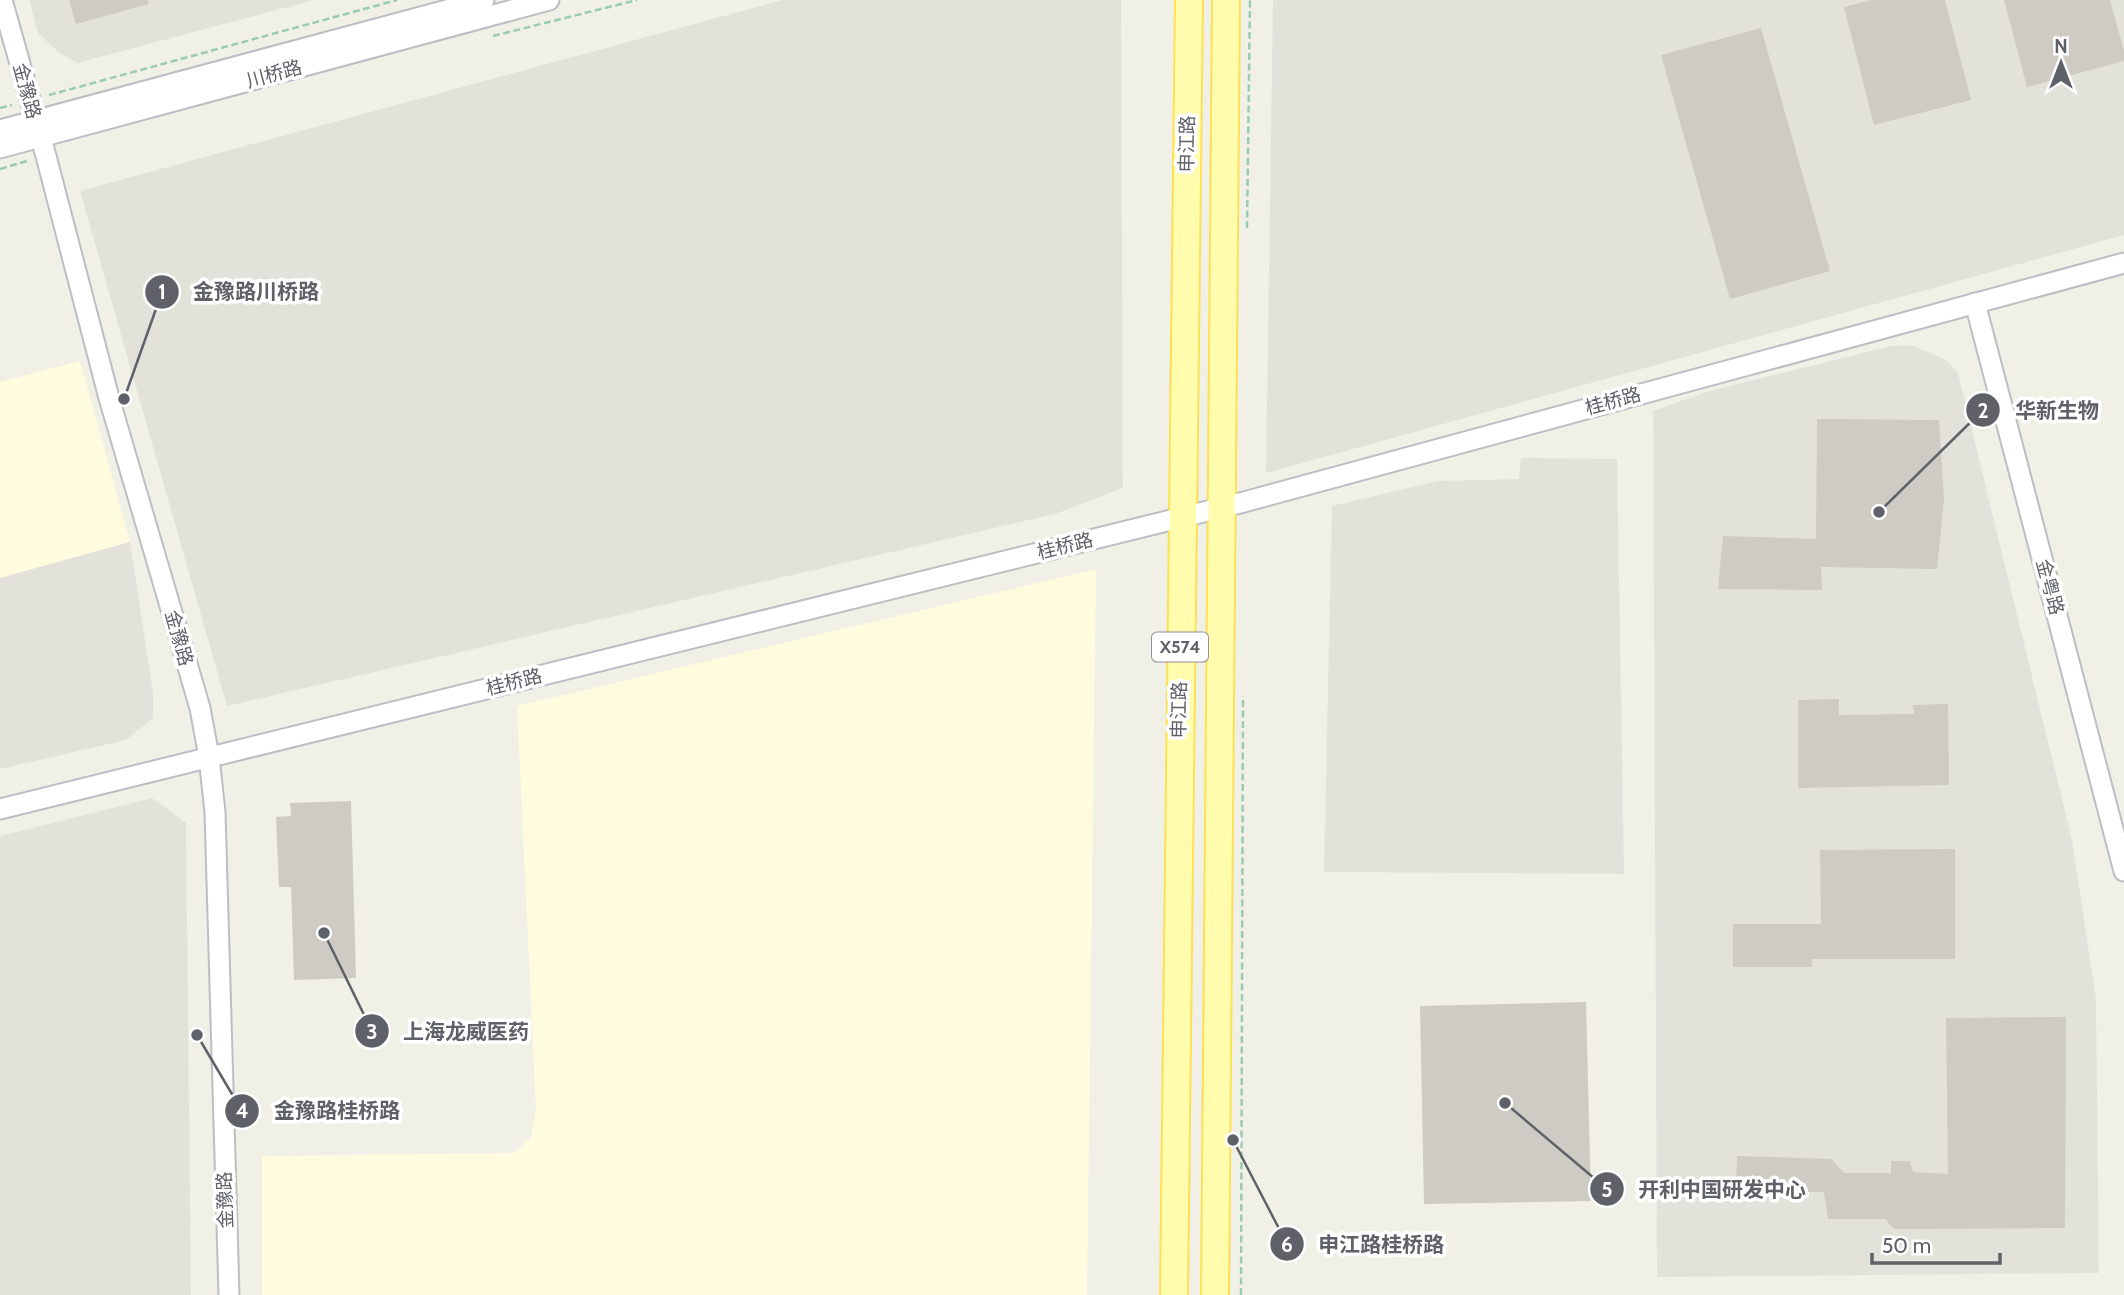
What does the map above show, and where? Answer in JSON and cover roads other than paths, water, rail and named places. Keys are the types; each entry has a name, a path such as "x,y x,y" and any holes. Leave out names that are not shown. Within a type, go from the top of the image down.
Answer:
{"main road":[{"name":"申江路","path":"1174,1295 1189,0"},
{"name":"申江路","path":"1216,1295 1226,0"}],"street":[{"name":"金豫路","path":"2,0 109,398 200,708 209,757 215,812 229,1295"},
{"name":"川桥路","path":"0,148 38,128 484,0"},
{"name":"川桥路","path":"0,130 38,128 548,0"},
{"name":"桂桥路","path":"0,809 1223,507 2124,263"},
{"name":"金粤路","path":"1975,303 2124,871"}],"place":[{"name":"金豫路川桥路","path":"124,399"},
{"name":"华新生物","path":"1879,512"},
{"name":"上海龙威医药","path":"324,933"},
{"name":"金豫路桂桥路","path":"197,1035"},
{"name":"开利中国研发中心","path":"1505,1103"},
{"name":"申江路桂桥路","path":"1233,1140"}]}
